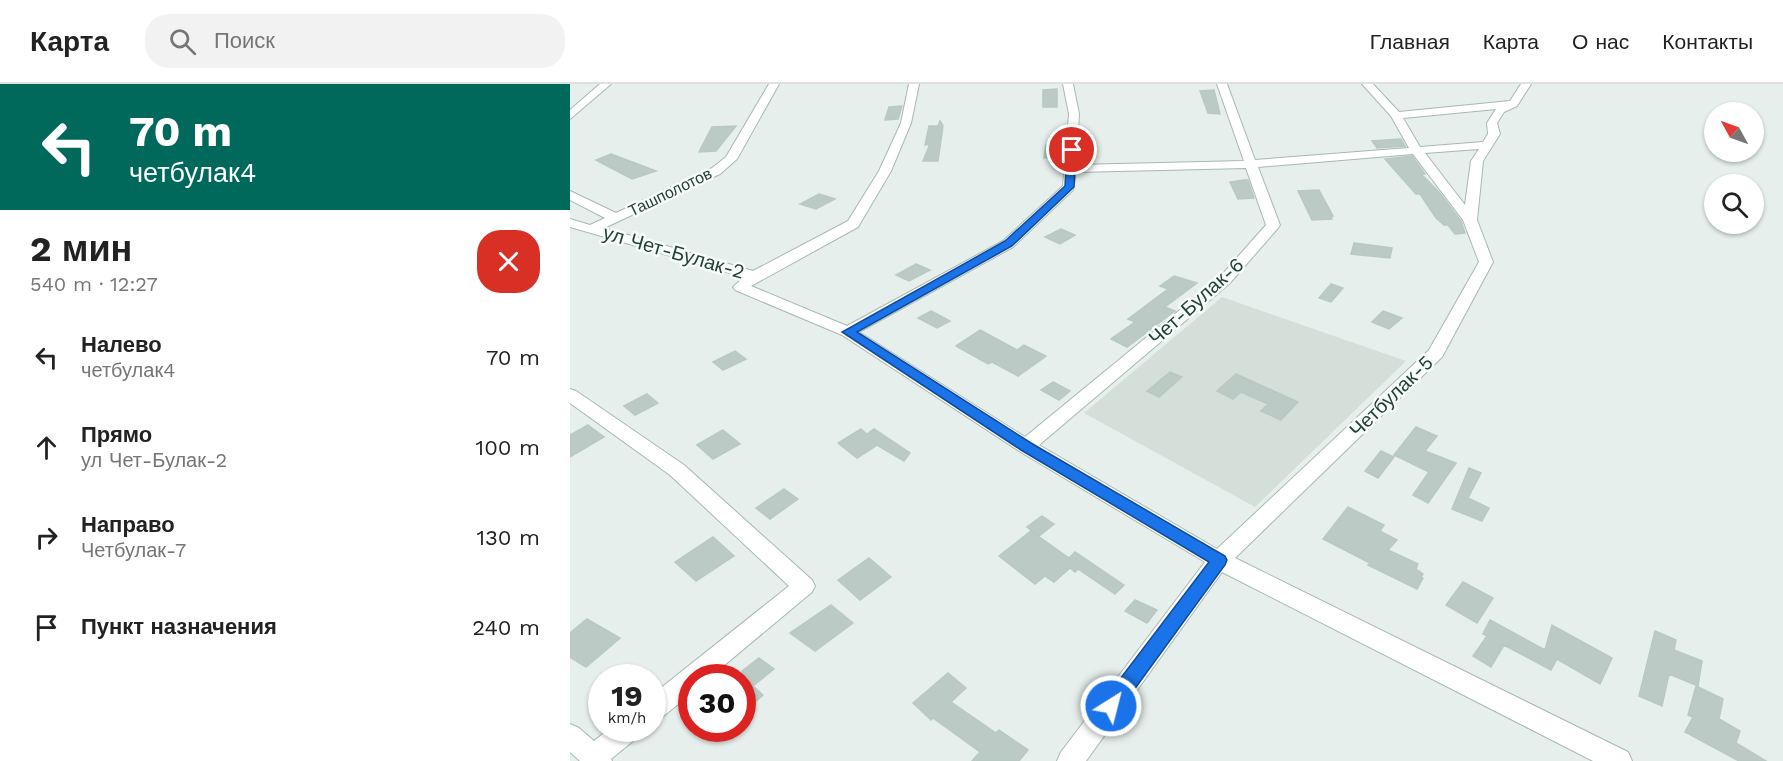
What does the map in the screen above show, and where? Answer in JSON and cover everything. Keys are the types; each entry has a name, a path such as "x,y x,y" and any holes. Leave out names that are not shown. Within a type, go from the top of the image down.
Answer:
{"street":[{"path":"570,116 606,84"},
{"name":"Ташполотов","path":"594,228 716,171 731,159 774,84"},
{"path":"755,276 853,224 885,171 906,123 914,84"},
{"path":"848,332 1008,244 1069,187 1074,114 1068,84"},
{"name":"Чет-Булак-6","path":"1026,446 1225,280 1273,225 1221,84"},
{"name":"Четбулак-5","path":"1070,761 1219,560 1436,353 1486,262 1470,220 1416,150 1396,115 1367,84"},
{"path":"1470,220 1475,169 1485,145 1494,134 1492,123 1500,110 1513,104 1526,84"},
{"path":"1396,115 1513,104"},
{"path":"1070,169 1252,164 1485,145"},
{"path":"570,195 616,218"},
{"name":"ул Чет-Булак-2","path":"570,223 594,228 755,276"},
{"name":"ул Чет-Булак-2","path":"755,276 740,287 848,332 1026,446 1219,560 1619,761"},
{"path":"570,395 677,470 804,586 709,664"},
{"path":"666,699 678,689"},
{"path":"570,736 596,759 615,742"}],"shaded area":[{"path":"1222,297 1406,361 1255,507 1084,413"}],"building":[{"path":"1057,89 1057,107 1043,107 1043,90"},
{"path":"1214,90 1220,114 1208,113 1200,91"},
{"path":"902,106 898,119 885,120 889,107"},
{"path":"940,121 943,126 938,161 923,161 930,144 925,145 929,126 938,126"},
{"path":"736,126 716,151 699,152 712,127"},
{"path":"1401,139 1405,146 1377,148 1372,141"},
{"path":"1059,144 1058,157 1044,158 1046,145"},
{"path":"611,154 656,171 632,179 596,160"},
{"path":"1412,156 1425,174 1421,174 1439,192 1461,221 1465,233 1455,234 1448,225 1444,225 1436,218 1420,194 1416,194 1385,159"},
{"path":"1248,180 1254,198 1238,199 1230,182"},
{"path":"1319,190 1333,216 1331,216 1332,219 1312,220 1298,191"},
{"path":"819,194 835,199 816,209 800,204"},
{"path":"1061,229 1075,235 1060,244 1045,237"},
{"path":"1354,243 1392,248 1390,258 1351,254"},
{"path":"916,264 930,270 909,281 896,275"},
{"path":"1174,276 1197,283 1165,307 1175,311 1127,347 1111,339 1135,322 1128,319 1168,289 1160,286"},
{"path":"1331,284 1343,288 1331,302 1319,298"},
{"path":"931,311 950,321 937,328 918,318"},
{"path":"1383,311 1402,318 1389,329 1372,322"},
{"path":"980,330 1017,350 1024,345 1046,356 1018,376 992,362 988,364 956,346"},
{"path":"735,351 746,359 723,370 713,362"},
{"path":"1170,372 1182,377 1159,397 1147,391"},
{"path":"1236,374 1298,402 1281,420 1261,411 1268,404 1241,392 1233,399 1217,391"},
{"path":"1053,382 1070,391 1059,400 1041,390"},
{"path":"647,394 658,403 635,415 624,406"},
{"path":"588,425 604,437 570,457 570,435"},
{"path":"1416,427 1437,436 1425,451 1456,463 1428,503 1413,495 1429,472 1394,455"},
{"path":"861,429 867,434 874,429 910,453 904,461 877,445 857,458 838,443"},
{"path":"723,430 740,444 713,459 697,445"},
{"path":"1381,451 1394,457 1378,478 1365,471"},
{"path":"1469,468 1481,473 1468,498 1489,508 1482,521 1452,509"},
{"path":"784,489 798,499 770,519 756,508"},
{"path":"1348,507 1384,525 1380,531 1397,540 1388,550 1418,564 1416,569 1423,574 1421,577 1423,578 1417,589 1368,565 1370,563 1323,539"},
{"path":"1042,516 1054,524 1039,536 1027,527"},
{"path":"1031,531 1069,558 1075,552 1124,585 1115,594 1078,569 1075,572 1070,568 1054,582 1045,576 1035,584 999,556"},
{"path":"713,537 734,556 696,581 675,562"},
{"path":"869,558 891,577 860,600 838,580"},
{"path":"1463,582 1493,598 1477,623 1446,605"},
{"path":"1135,600 1157,610 1147,623 1125,611"},
{"path":"831,605 853,623 815,651 790,633"},
{"path":"587,619 620,638 586,667 570,657 570,633"},
{"path":"1490,620 1545,650 1552,625 1612,658 1600,684 1557,659 1551,670 1504,645 1491,667 1473,656 1487,636 1483,634"},
{"path":"1655,631 1676,640 1674,650 1702,661 1698,686 1669,674 1662,706 1639,696"},
{"path":"759,658 774,669 756,684 756,664 751,664"},
{"path":"948,673 966,688 951,702 996,733 999,730 1028,750 1019,761 972,761 980,752 933,718 931,720 913,703"},
{"path":"1696,686 1723,699 1719,719 1740,731 1736,743 1766,761 1739,761 1685,732 1693,717 1688,715"},
{"path":"756,689 763,695 756,701"}],"route":[{"path":"1072,150 1069,187 1008,244 848,332 1026,446 1219,560 1111,706"}]}
